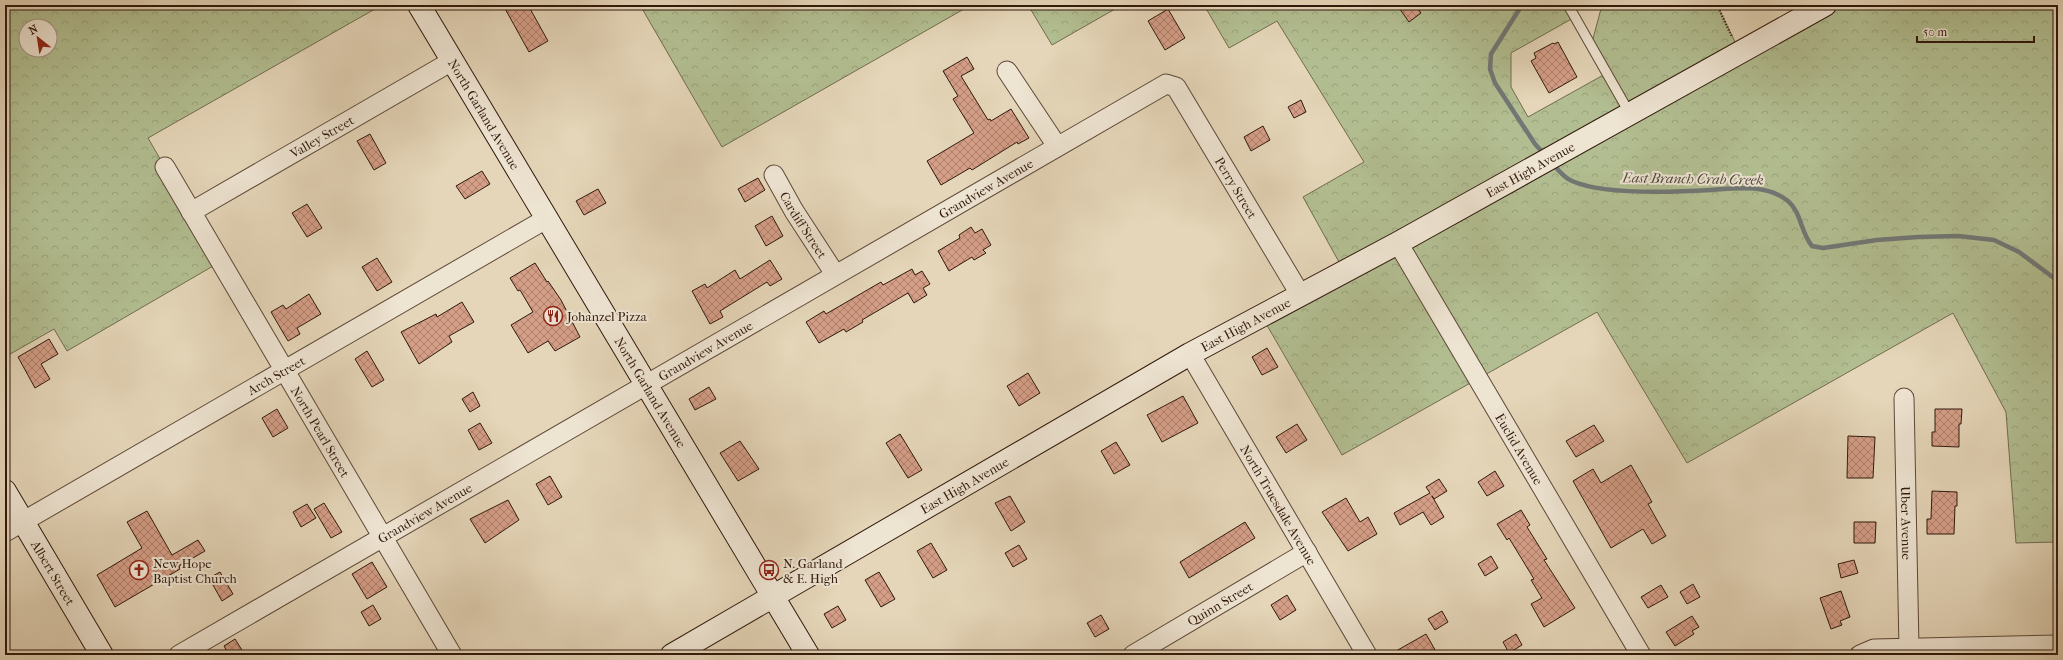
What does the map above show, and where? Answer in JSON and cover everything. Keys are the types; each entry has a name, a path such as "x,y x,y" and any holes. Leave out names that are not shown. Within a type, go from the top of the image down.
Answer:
{"street":[{"name":"North Garland Avenue","path":"419,5 808,655"},
{"name":"East High Avenue","path":"672,655 1190,354 1398,243 1825,5"},
{"name":"Valley Street","path":"191,212 452,61"},
{"path":"1007,71 1057,146"},
{"name":"Grandview Avenue","path":"179,655 1159,87 1170,84"},
{"name":"Perry Street","path":"1170,84 1176,87 1300,294"},
{"name":"North Pearl Street","path":"165,167 452,655"},
{"name":"Cardiff Street","path":"774,175 810,237 835,274"},
{"name":"Arch Street","path":"14,526 546,219"},
{"name":"Euclid Avenue","path":"1398,243 1641,655"},
{"name":"North Truesdale Avenue","path":"1190,354 1367,655"},
{"name":"Uber Avenue","path":"1904,398 1909,648"},
{"name":"Albert Street","path":"5,491 14,526 102,655"},
{"name":"Quinn Street","path":"1133,655 1307,552"},
{"path":"1860,655 1874,649 2058,645"}],"lane":[{"path":"1568,5 1630,114"}],"path":[{"path":"1717,5 1740,52"}],"green space":[{"path":"5,5 382,5 148,138 220,262 67,351 54,329 5,357"},
{"path":"640,5 971,5 722,147"},
{"path":"1028,5 1122,5 1052,45"},
{"path":"1204,5 1568,5 1575,17 1511,53 1511,87 1528,117 1607,73 1591,46 1602,5 1717,5 1740,52 1825,5 2058,5 2058,542 2016,543 2006,412 1953,313 1687,463 1597,312 1342,455 1261,315 1344,271 1303,197 1364,162 1277,21 1229,48"}],"building":[{"path":"503,5 528,5 548,41 529,52"},
{"path":"1397,5 1415,5 1421,13 1409,22"},
{"path":"1168,9 1185,38 1165,50 1148,21"},
{"path":"1558,42 1577,77 1549,93 1531,61 1536,58 1534,53"},
{"path":"967,57 974,69 961,76 988,120 990,119 991,121 1011,109 1029,138 1018,144 1017,142 972,170 970,168 941,185 927,161 974,133 953,99 958,96 943,71"},
{"path":"1301,100 1306,112 1294,118 1288,107"},
{"path":"1263,126 1270,140 1251,151 1244,137"},
{"path":"370,134 386,163 374,170 357,141"},
{"path":"482,171 490,184 465,199 456,186"},
{"path":"758,178 765,190 745,202 738,189"},
{"path":"598,189 606,203 584,215 576,201"},
{"path":"307,204 322,228 307,237 292,213"},
{"path":"772,216 783,236 766,246 755,226"},
{"path":"971,227 975,233 982,229 991,245 983,250 986,253 974,260 972,257 949,271 938,251 960,238 959,235"},
{"path":"377,258 392,282 377,291 362,267"},
{"path":"770,260 782,279 770,286 767,282 720,311 723,317 710,324 692,291 705,284 707,288 735,270 740,279"},
{"path":"535,263 561,300 580,337 555,351 548,341 528,353 511,325 533,312 520,290 518,291 510,278"},
{"path":"912,269 915,275 922,271 930,284 923,288 927,295 914,303 908,293 862,320 863,322 846,332 844,329 819,343 806,322 824,311 826,314 881,282 883,285"},
{"path":"309,294 321,314 297,328 300,334 288,341 271,312 283,305 286,309"},
{"path":"462,302 474,322 449,336 452,342 419,364 401,332 436,314 437,317"},
{"path":"49,339 58,354 41,364 50,379 35,388 18,357"},
{"path":"1267,348 1278,367 1262,375 1252,357"},
{"path":"367,351 384,380 372,387 355,359"},
{"path":"1028,373 1040,393 1019,406 1007,386"},
{"path":"709,387 716,399 695,410 689,399"},
{"path":"473,392 480,406 470,412 462,399"},
{"path":"1183,396 1198,423 1162,442 1147,415"},
{"path":"277,409 288,428 273,437 262,418"},
{"path":"1935,409 1962,409 1961,424 1959,424 1959,447 1932,446 1932,432 1935,432"},
{"path":"480,423 492,443 479,450 468,430"},
{"path":"1297,424 1307,440 1286,453 1276,437"},
{"path":"1594,425 1604,441 1576,457 1566,441"},
{"path":"900,434 922,470 908,478 886,443"},
{"path":"1848,436 1875,437 1873,478 1847,478"},
{"path":"740,441 759,469 738,481 720,453"},
{"path":"1116,442 1130,465 1114,474 1101,451"},
{"path":"1631,465 1652,502 1648,504 1666,536 1652,544 1643,529 1611,548 1573,481 1593,469 1601,483"},
{"path":"1495,471 1504,486 1487,496 1478,482"},
{"path":"550,476 562,497 548,505 536,484"},
{"path":"1439,479 1447,491 1434,499 1432,496 1444,517 1431,525 1423,512 1400,525 1394,513 1430,493 1426,487"},
{"path":"1932,491 1957,492 1954,534 1927,534 1927,519 1931,519"},
{"path":"1010,496 1025,522 1011,531 995,503"},
{"path":"1346,498 1360,522 1368,517 1377,534 1348,551 1322,512"},
{"path":"508,500 519,520 485,543 470,519"},
{"path":"324,503 342,532 331,538 314,509"},
{"path":"307,504 316,518 301,527 293,512"},
{"path":"1521,510 1530,525 1527,527 1547,559 1544,560 1575,608 1544,627 1531,604 1542,598 1531,580 1534,579 1509,538 1507,540 1497,524"},
{"path":"147,511 172,555 198,540 205,551 179,566 180,569 115,607 97,575 142,548 127,522"},
{"path":"1245,522 1255,538 1189,578 1180,562"},
{"path":"1854,522 1876,522 1875,543 1854,543"},
{"path":"931,543 947,570 933,578 917,551"},
{"path":"1019,545 1027,559 1013,567 1005,553"},
{"path":"1491,556 1498,568 1485,576 1478,564"},
{"path":"1854,560 1858,573 1841,578 1838,564"},
{"path":"372,562 387,587 367,599 352,574"},
{"path":"220,572 233,594 222,601 209,578"},
{"path":"879,572 895,599 881,607 865,580"},
{"path":"1693,584 1700,597 1687,604 1680,592"},
{"path":"1661,585 1668,597 1648,608 1641,597"},
{"path":"1841,591 1850,617 1840,621 1842,625 1831,629 1820,598"},
{"path":"1287,595 1296,610 1280,620 1271,605"},
{"path":"373,605 381,619 369,626 361,612"},
{"path":"838,606 846,620 832,628 824,614"},
{"path":"1442,611 1448,622 1435,630 1428,619"},
{"path":"1101,615 1109,629 1095,637 1087,623"},
{"path":"1692,616 1699,627 1692,631 1694,634 1675,646 1666,632"},
{"path":"1426,634 1438,655 1389,655"},
{"path":"1516,634 1522,645 1509,653 1503,642"},
{"path":"235,639 245,655 229,655 224,646"}],"waterway":[{"name":"East Branch Crab Creek","path":"1522,5 1491,54 1490,69 1495,83 1535,144 1545,155"},
{"name":"East Branch Crab Creek","path":"1552,163 1561,174 1569,180 1602,189 1660,192 1751,188 1771,192 1788,201 1796,211 1805,235 1812,246 1823,248 1877,240 1918,237 1958,236 1994,240 2019,252 2058,281"}],"place":[{"name":"Johanzel Pizza","path":"553,316"},
{"name":"New Hope Baptist Church","path":"139,570"},
{"name":"N. Garland & E. High","path":"769,570"}]}
